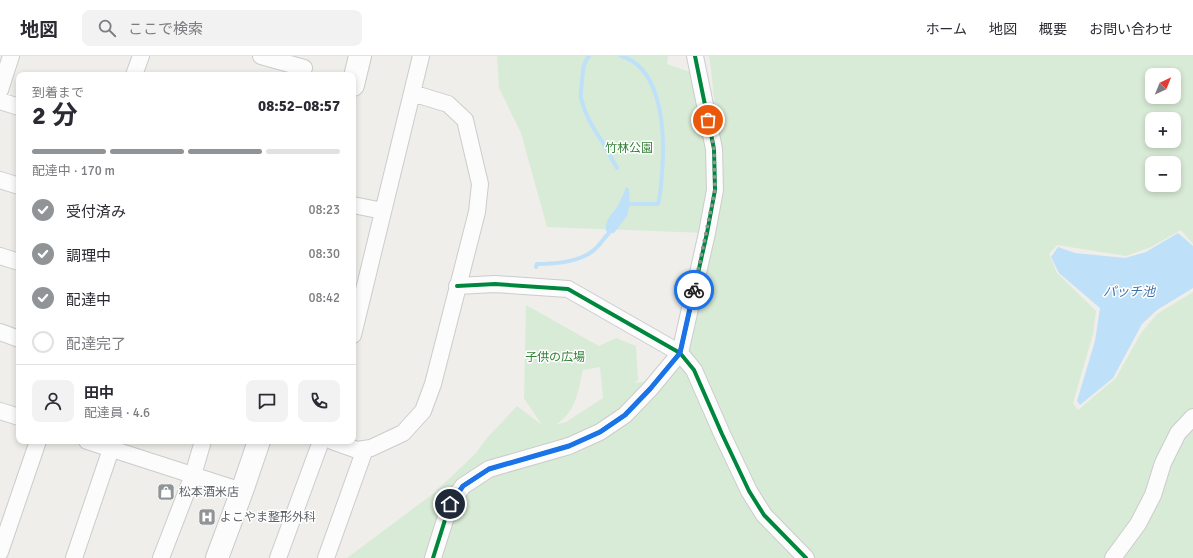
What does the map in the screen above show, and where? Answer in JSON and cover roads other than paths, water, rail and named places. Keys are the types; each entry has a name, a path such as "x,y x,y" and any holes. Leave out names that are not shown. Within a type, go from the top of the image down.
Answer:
{"main road":[{"path":"356,73 360,56"},
{"path":"216,558 242,491 258,444"}],"street":[{"path":"0,90 11,56"},
{"path":"135,72 141,56"},
{"path":"261,56 305,66"},
{"path":"356,323 421,56"},
{"path":"433,558 450,504 463,486 489,469 569,446 600,432 625,415 650,389 680,353 707,233 715,190 714,148 695,56"},
{"path":"341,444 358,450 371,448 403,433 423,411 433,384 477,212 480,184 465,120 448,104 412,93"},
{"path":"0,101 16,106"},
{"path":"0,180 16,185"},
{"path":"356,205 383,211"},
{"path":"0,256 16,261"},
{"path":"457,286 495,284 568,289 680,353 694,370 749,491 764,515 806,558"},
{"path":"0,332 16,338"},
{"path":"0,411 16,416"},
{"path":"1113,558 1138,524 1153,495 1166,457 1178,433 1193,417"},
{"path":"0,552 37,444"},
{"path":"96,444 242,491"},
{"path":"161,558 193,475 202,444"},
{"path":"278,558 320,444"},
{"path":"74,558 111,449"},
{"path":"326,558 365,449"}],"water":[{"path":"626,187 629,189 630,204 627,216 614,233 609,233 606,231 606,226 609,217 616,209"},
{"name":"パッチ池","path":"1178,233 1193,246 1193,288 1157,310 1142,324 1113,378 1080,405 1077,401 1095,341 1100,308 1059,273 1051,257 1058,247 1075,253 1125,258 1146,252"}],"waterway":[{"path":"589,56 584,67 581,98 590,122 617,168"},
{"path":"621,56 635,63 646,74 654,89 662,124 663,158 658,204 630,204"},
{"path":"536,267 537,264 559,263 582,257 594,250 609,233"}],"place":[{"name":"松本酒米店","path":"166,492"},
{"name":"よこやま整形外科","path":"207,517"}],"park label":[{"name":"竹林公園","path":"629,148"},
{"name":"子供の広場","path":"555,357"}]}
